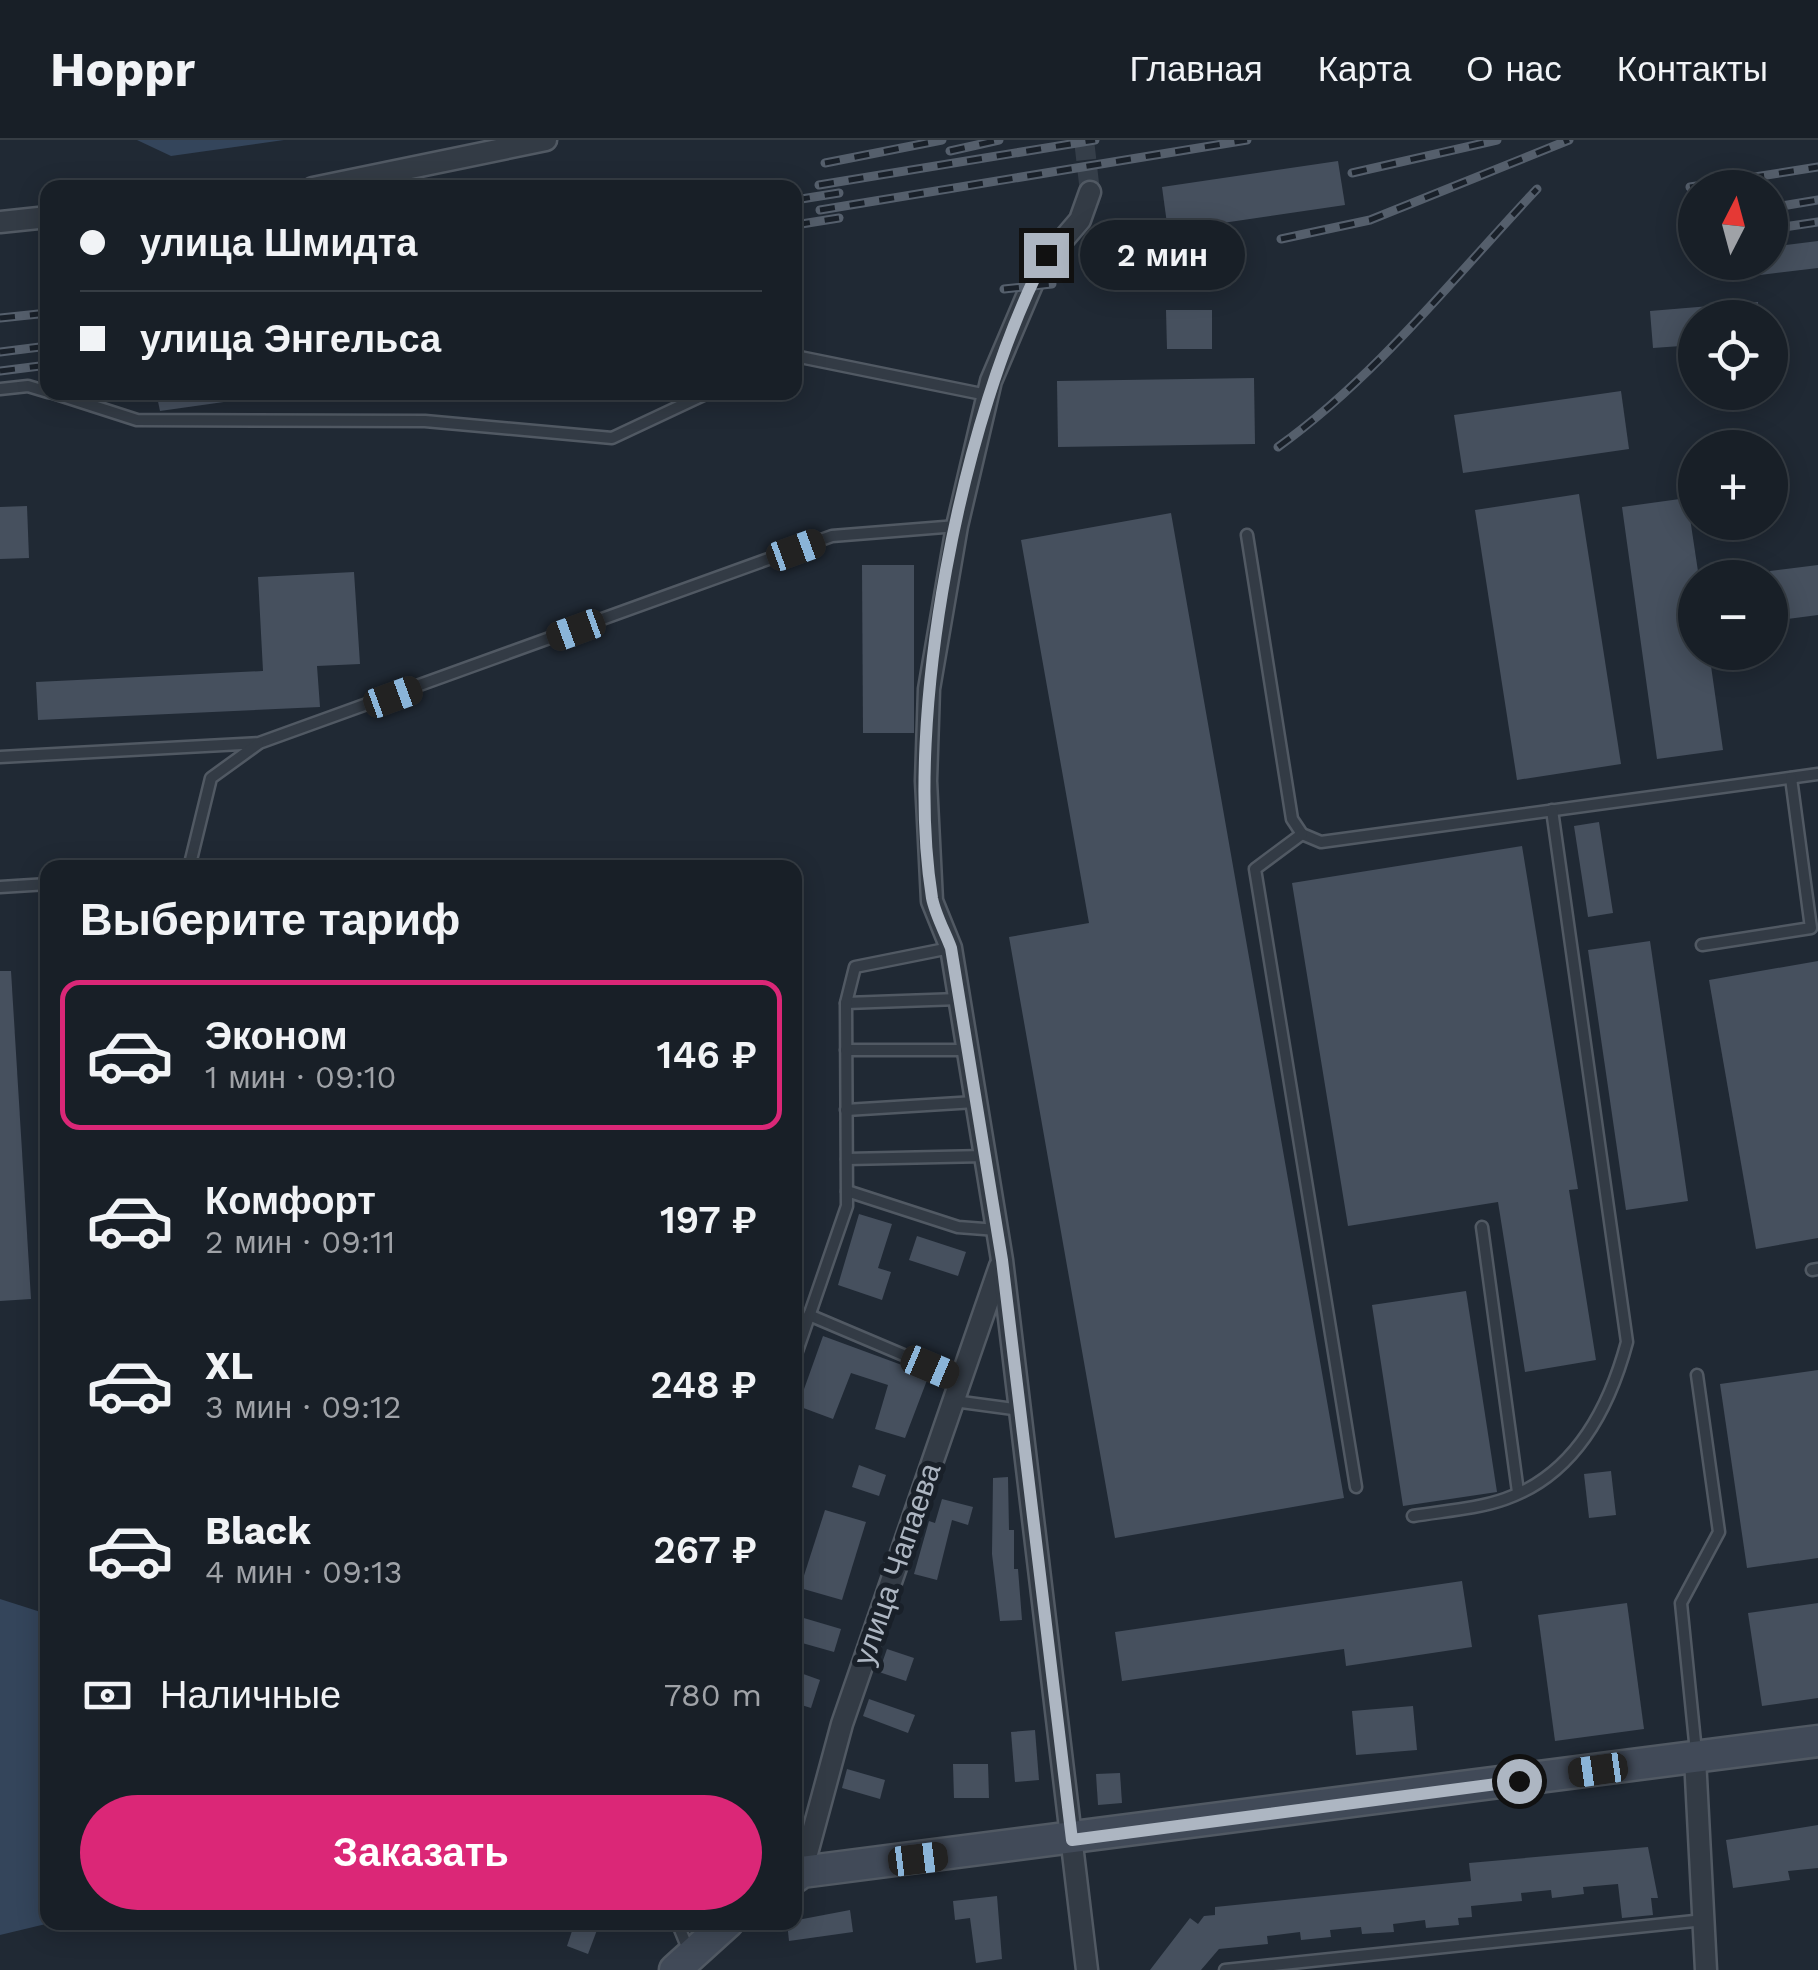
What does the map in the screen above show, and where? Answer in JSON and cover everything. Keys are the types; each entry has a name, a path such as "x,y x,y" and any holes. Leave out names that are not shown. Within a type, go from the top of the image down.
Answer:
{"main road":[{"path":"802,1874 1818,1741"},
{"path":"687,1964 720,1930"}],"street":[{"path":"353,180 546,140"},
{"path":"1087,1970 1002,1260 951,948 932,900 926,781 929,689 956,526 988,396 1039,268 1080,220 1090,192"},
{"path":"0,222 40,218"},
{"name":"улица Чапаева","path":"802,1864 842,1724 1002,1260"},
{"path":"1695,1758 1706,1970"}],"lane":[{"path":"802,357 988,396"},
{"path":"0,389 28,386 40,389"},
{"path":"74,400 137,420 425,421 612,438 693,400"},
{"path":"191,860 211,778 259,743 832,536 956,526"},
{"path":"1247,536 1292,819 1302,834 1322,842 1818,774"},
{"path":"0,757 259,743"},
{"path":"1702,944 1811,928 1791,778"},
{"path":"1414,1516 1506,1499 1568,1462 1614,1390 1628,1342 1552,810"},
{"path":"1302,834 1254,869 1356,1487"},
{"path":"0,887 40,884"},
{"path":"802,1336 847,1206 846,1003 855,967 951,948"},
{"path":"846,1003 959,1000"},
{"path":"846,1050 968,1050"},
{"path":"846,1110 976,1102"},
{"path":"846,1159 985,1156"},
{"path":"846,1191 958,1228 997,1230"},
{"path":"1482,1226 1518,1492"},
{"path":"809,1315 961,1380"},
{"path":"1695,1758 1697,1736 1681,1603 1718,1532 1697,1375"},
{"path":"954,1401 1022,1410"},
{"path":"1225,1970 1704,1920"},
{"path":"679,1930 687,1964"}],"water":[{"path":"137,140 284,140 171,156"},
{"path":"0,1599 40,1612 40,1925 0,1935"}],"building":[{"path":"1338,161 1345,205 1168,231 1162,187"},
{"path":"1818,241 1818,268 1788,272 1788,245"},
{"path":"1678,309 1678,346 1653,348 1650,311"},
{"path":"1166,310 1212,310 1212,349 1167,349"},
{"path":"1254,378 1255,444 1058,447 1057,381"},
{"path":"1621,391 1629,449 1463,473 1454,415"},
{"path":"158,400 238,400 160,411"},
{"path":"1579,494 1621,764 1517,780 1475,510"},
{"path":"1678,499 1678,540 1693,540 1696,560 1678,560 1678,670 1712,670 1723,750 1657,759 1622,507"},
{"path":"27,506 29,558 0,559 0,507"},
{"path":"1171,513 1344,1498 1115,1538 1009,937 1089,923 1021,540"},
{"path":"862,565 914,565 914,733 863,733"},
{"path":"1818,565 1818,615 1788,619 1788,569"},
{"path":"354,572 360,664 317,666 320,707 38,720 36,682 263,671 258,577"},
{"path":"1599,822 1613,913 1588,917 1574,826"},
{"path":"1522,846 1578,1189 1569,1190 1596,1360 1525,1372 1498,1202 1348,1226 1292,883"},
{"path":"1650,941 1688,1201 1626,1210 1588,950"},
{"path":"1818,961 1818,1238 1756,1249 1709,980"},
{"path":"0,971 11,971 31,1299 0,1301"},
{"path":"859,1214 892,1224 878,1268 891,1272 882,1300 838,1285"},
{"path":"917,1236 966,1252 958,1276 909,1260"},
{"path":"1466,1291 1497,1492 1403,1506 1372,1305"},
{"path":"823,1336 929,1375 905,1438 875,1429 888,1385 851,1373 833,1419 802,1407 802,1395"},
{"path":"1818,1370 1818,1558 1747,1568 1720,1384"},
{"path":"859,1465 886,1475 879,1496 852,1487"},
{"path":"1611,1471 1616,1515 1589,1518 1584,1474"},
{"path":"1008,1477 1009,1530 1014,1530 1014,1569 1018,1569 1022,1620 1000,1621 992,1554 993,1478"},
{"path":"942,1499 973,1507 968,1525 952,1520 937,1580 914,1574 929,1521 935,1523"},
{"path":"825,1510 866,1522 842,1600 802,1589"},
{"path":"1462,1581 1472,1647 1346,1666 1344,1649 1122,1681 1115,1632"},
{"path":"1627,1603 1644,1729 1555,1741 1538,1615"},
{"path":"1818,1603 1818,1698 1762,1706 1748,1613"},
{"path":"802,1617 841,1629 834,1652 802,1643"},
{"path":"887,1649 914,1658 906,1681 879,1672"},
{"path":"802,1674 820,1680 811,1708 802,1705"},
{"path":"869,1699 915,1715 908,1733 863,1716"},
{"path":"1413,1706 1417,1750 1356,1755 1352,1711"},
{"path":"1035,1730 1039,1780 1015,1782 1011,1732"},
{"path":"953,1764 988,1764 989,1798 954,1798"},
{"path":"847,1769 885,1780 880,1799 842,1788"},
{"path":"1120,1773 1122,1803 1098,1805 1096,1774"},
{"path":"1818,1825 1818,1868 1788,1871 1790,1880 1733,1888 1726,1840"},
{"path":"1648,1847 1658,1898 1651,1898 1653,1915 1622,1918 1618,1884 1583,1887 1584,1894 1552,1898 1551,1890 1521,1893 1522,1901 1471,1906 1472,1917 1458,1918 1459,1925 1426,1928 1425,1920 1393,1924 1394,1932 1362,1934 1361,1927 1330,1930 1331,1937 1301,1940 1300,1932 1267,1936 1268,1944 1219,1949 1201,1970 1150,1970 1190,1918 1198,1924 1204,1916 1215,1915 1215,1907 1471,1881 1469,1863"},
{"path":"997,1896 1002,1959 976,1963 970,1918 955,1920 953,1901"},
{"path":"850,1910 853,1932 789,1941 788,1930 802,1930 802,1919"},
{"path":"572,1930 597,1930 588,1954 567,1946"}],"tunnel":[{"path":"1084,140 1090,192"}],"railway":[{"path":"825,163 942,140"},
{"path":"950,151 999,140"},
{"path":"819,185 1095,140"},
{"path":"820,210 1247,140"},
{"path":"1352,173 1497,140"},
{"path":"1281,239 1370,220 1569,140"},
{"path":"1788,172 1818,167"},
{"path":"1278,447 1382,357 1537,189"},
{"path":"802,199 839,193"},
{"path":"1788,205 1818,200"},
{"path":"802,224 839,218"},
{"path":"1788,226 1818,222"},
{"path":"1004,289 1052,284"},
{"path":"0,318 40,314"},
{"path":"0,352 40,347"},
{"path":"0,371 40,366"}],"route":[{"path":"1046,255 991,381 956,526 929,689 926,781 932,900 951,948 1002,1260 1072,1840 1519,1781"}]}
